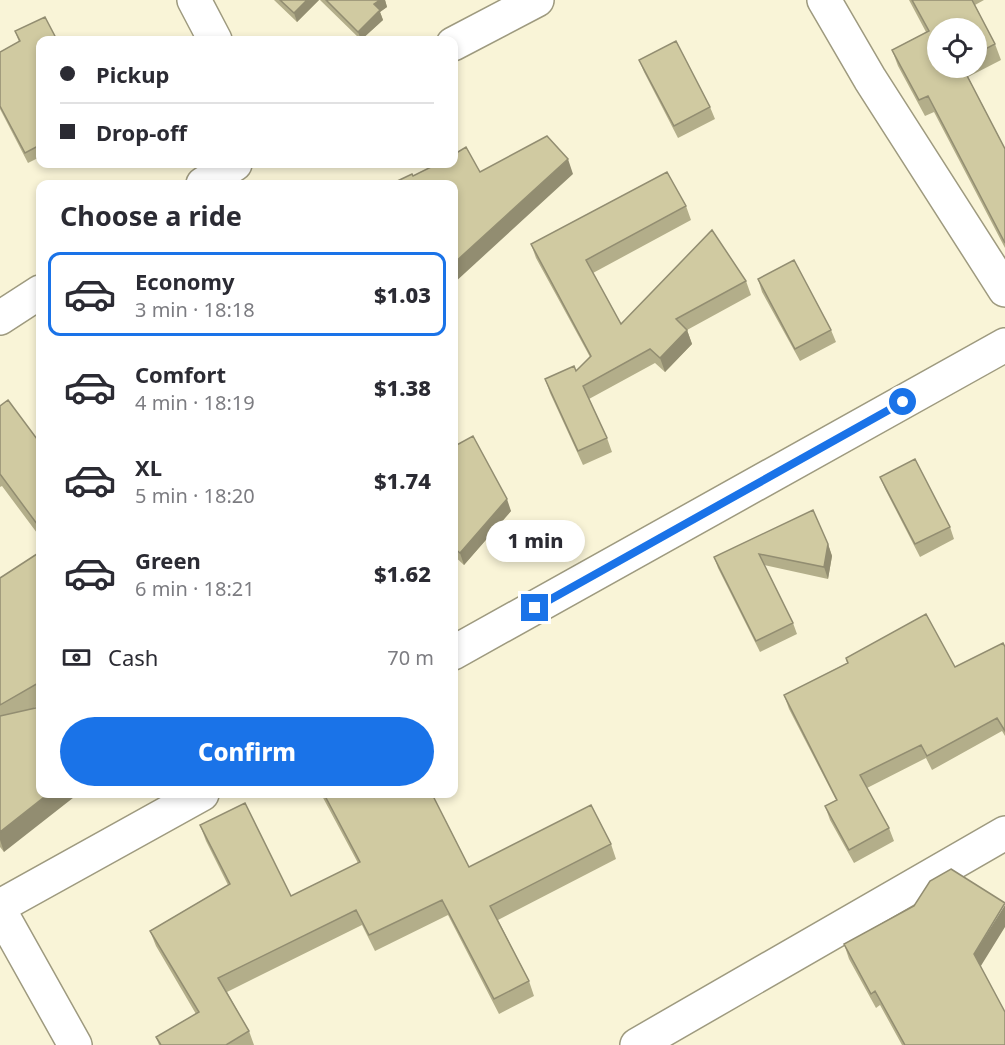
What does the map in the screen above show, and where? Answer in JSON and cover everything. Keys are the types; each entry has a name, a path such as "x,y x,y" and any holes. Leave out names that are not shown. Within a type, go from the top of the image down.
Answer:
{"street":[{"path":"195,0 213,36"},
{"path":"458,41 537,0"},
{"path":"824,0 870,79 1005,290"},
{"path":"209,180 229,168"},
{"path":"0,318 36,295"},
{"path":"458,650 1005,345"},
{"path":"0,906 195,798"},
{"path":"637,1045 1005,833"},
{"path":"0,912 75,1045"}],"building":[{"path":"280,0 307,0 294,13"},
{"path":"326,0 380,0 374,4 380,10 358,32"},
{"path":"912,0 972,0 981,18 927,18 927,27"},
{"path":"45,17 55,36 36,36 36,147 25,153 0,106 0,52 20,41 15,31"},
{"path":"987,29 995,44 987,48"},
{"path":"927,32 927,78 968,78 1005,149 1005,243 928,96 919,100 892,50"},
{"path":"676,41 710,107 674,126 639,60"},
{"path":"547,136 568,159 458,259 458,180 399,180 429,168 458,168 458,152 466,147 480,172"},
{"path":"667,172 686,206 586,260 621,324 712,230 746,281 676,319 687,330 660,358 650,349 583,386 607,438 578,451 545,379 574,366 576,371 591,356 531,244"},
{"path":"794,260 831,330 795,349 758,279"},
{"path":"8,400 36,438 36,523 0,474 0,406"},
{"path":"473,436 507,499 460,553 458,551 458,444"},
{"path":"915,459 950,527 915,544 880,477"},
{"path":"813,510 828,544 824,567 759,554 793,623 756,641 714,557"},
{"path":"36,555 36,684 0,705 0,578"},
{"path":"926,614 955,667 1003,643 1005,647 1005,731 997,718 927,756 921,745 860,775 889,828 849,850 825,806 837,800 784,695 848,663 846,658"},
{"path":"36,708 36,798 43,798 0,832 0,716"},
{"path":"326,798 434,798 469,867 591,805 611,844 490,906 529,981 494,999 442,900 369,935 356,910 218,978 249,1031 226,1045 161,1045 156,1037 199,1012 150,931 230,884 200,825 245,803 291,896 360,862"},
{"path":"951,869 1005,903 974,954 1005,1012 1005,1045 905,1045 875,991 871,994 844,944 914,906 930,881"}],"route":[{"path":"535,608 903,402"}]}
